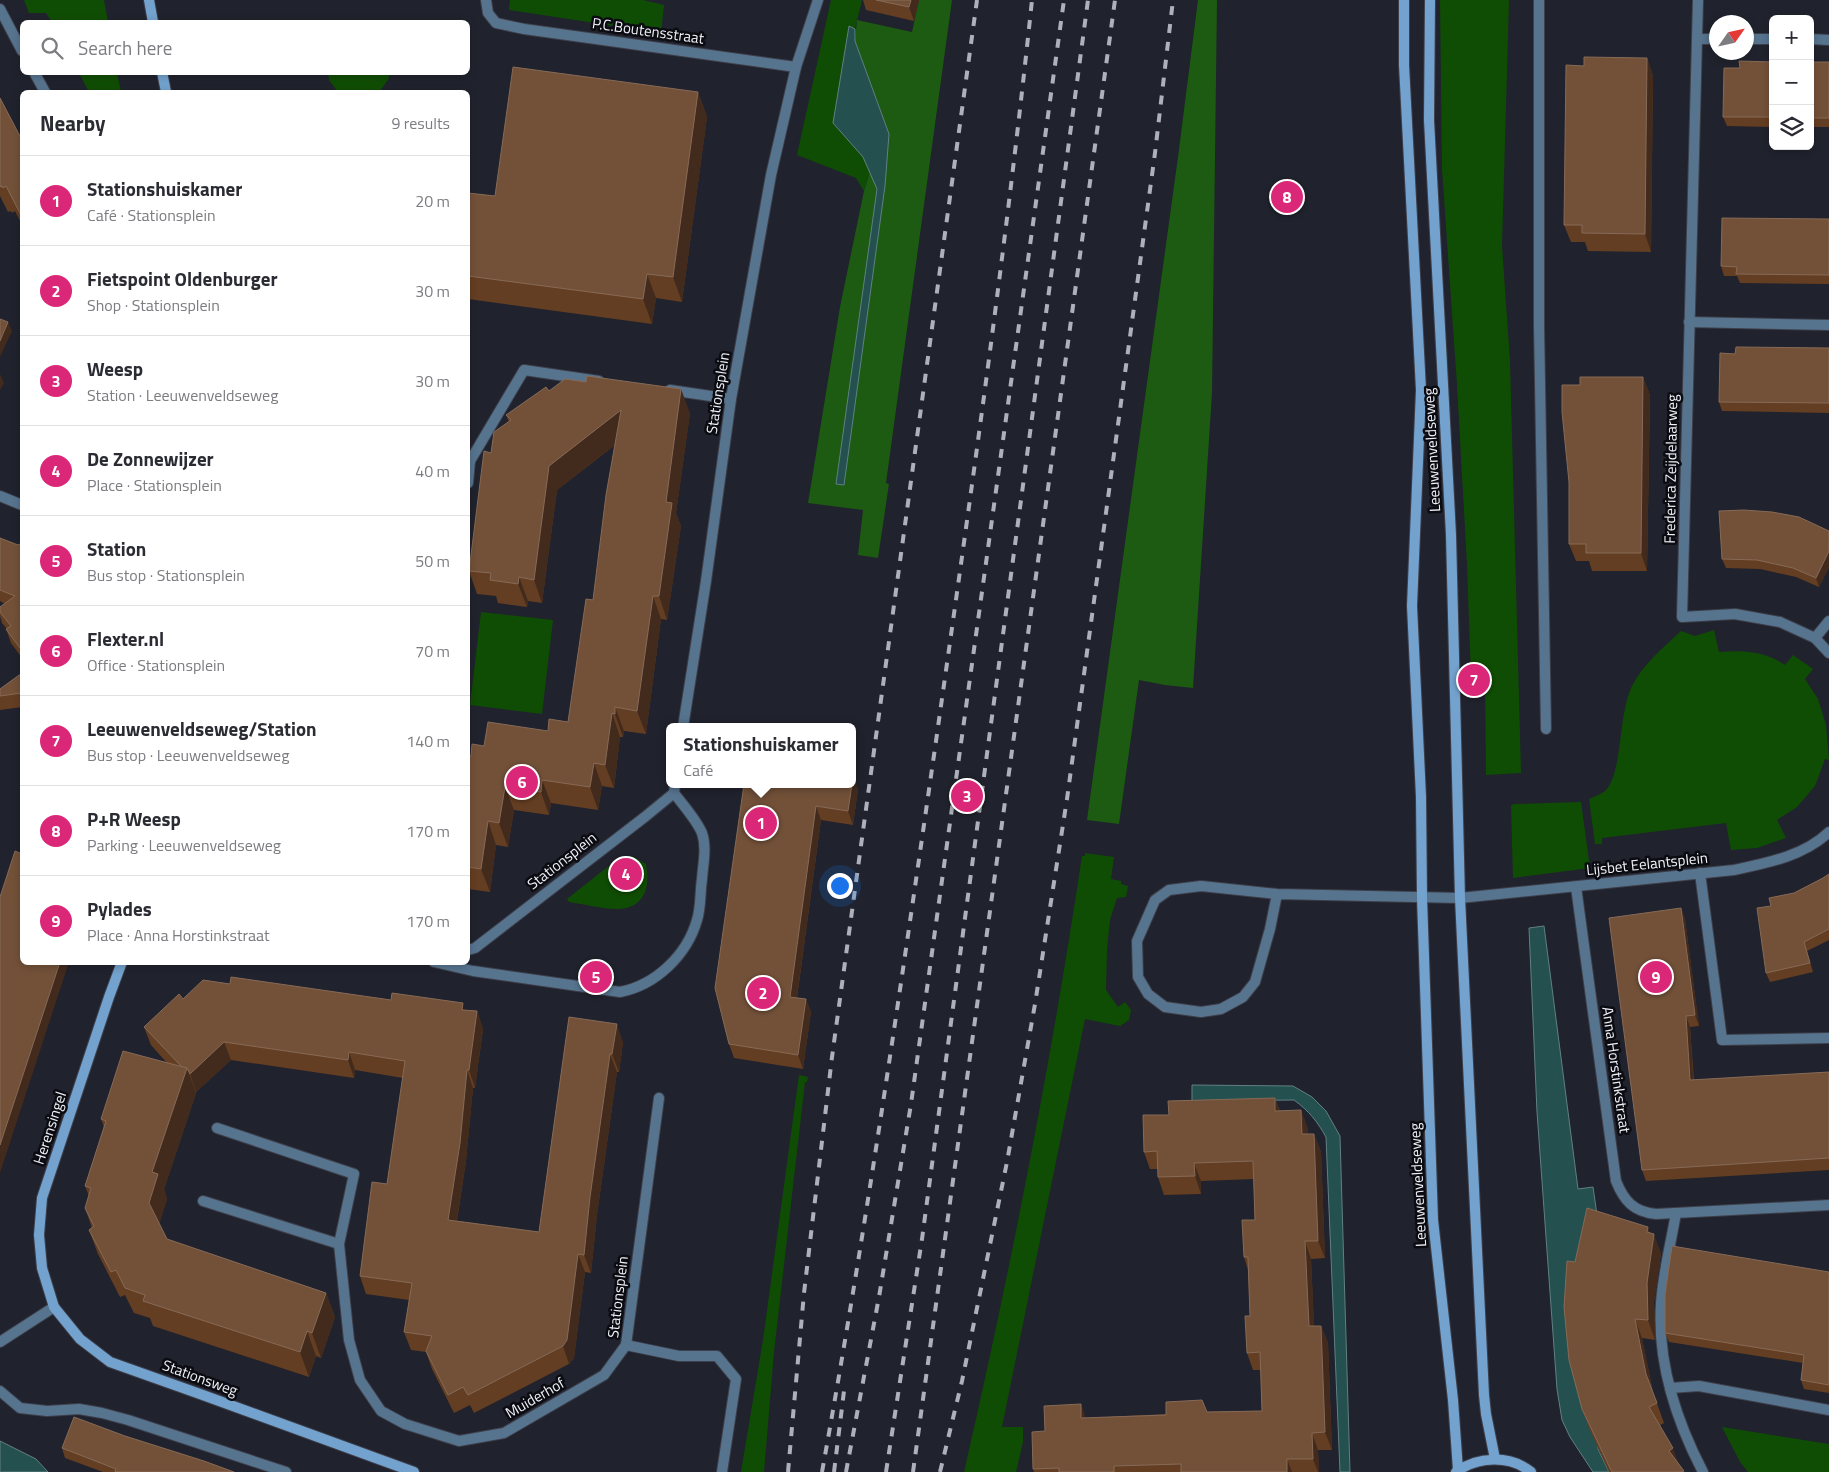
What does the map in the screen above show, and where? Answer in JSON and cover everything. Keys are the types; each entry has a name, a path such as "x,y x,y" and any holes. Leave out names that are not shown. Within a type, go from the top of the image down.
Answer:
{"main road":[{"path":"149,0 153,20"},
{"name":"Leeuwenveldseweg","path":"1404,0 1404,65 1421,390 1412,606 1422,797 1422,898 1433,1220 1453,1400 1457,1471"},
{"name":"Leeuwenveldseweg","path":"1430,0 1429,120 1451,535 1460,898 1484,1395 1495,1459"},
{"path":"163,75 166,90"},
{"name":"Herensingel","path":"54,1307 42,1268 39,1235 42,1198 121,965"},
{"name":"Stationsweg","path":"54,1307 80,1338 110,1362 414,1472"},
{"path":"1457,1471 1475,1462 1495,1459 1513,1462 1531,1472"}],"street":[{"name":"P.C.Boutensstraat","path":"486,0 488,13 496,23 796,67"},
{"name":"Stationsplein","path":"684,723 706,581 731,399 771,175 796,67 818,0"},
{"path":"1539,0 1539,326 1546,729"},
{"name":"Frederica Zeijdelaarweg","path":"1698,0 1682,617 1735,614 1780,622 1815,638"},
{"path":"0,9 20,47"},
{"path":"1698,39 1709,39"},
{"path":"1754,39 1769,39"},
{"path":"1814,40 1829,40"},
{"path":"36,75 44,90"},
{"path":"1689,322 1829,324"},
{"path":"470,459 524,370 608,382"},
{"path":"655,388 731,399"},
{"path":"0,496 20,504"},
{"path":"1829,621 1815,638 1829,653"},
{"name":"Stationsplein","path":"447,965 473,971 620,992 642,985 655,977 678,957 690,938 698,919 705,845 702,833 674,789 475,948 470,949"},
{"name":"Lijsbet Eelantsplein","path":"1460,898 1734,870 1772,862 1819,842 1829,832"},
{"path":"1700,874 1722,1040 1829,1038"},
{"path":"1277,894 1270,929 1255,982 1243,997 1221,1009 1201,1012 1165,1007 1148,994 1138,977 1137,940 1155,900 1169,890 1201,886 1277,894 1460,898"},
{"name":"Anna Horstinkstraat","path":"1576,887 1616,1181 1630,1205 1638,1210 1656,1214 1829,1205"},
{"name":"Stationsplein","path":"659,1098 626,1345 679,1356 717,1356 736,1379 722,1472"},
{"name":"Muiderhof","path":"217,1128 354,1174 339,1244 350,1340 360,1380 381,1411 405,1424 459,1441 504,1433 604,1375 626,1345"},
{"path":"204,1201 339,1244"},
{"path":"1676,1213 1661,1304 1664,1362 1682,1427 1703,1472"},
{"path":"0,1342 54,1307"},
{"path":"1670,1388 1699,1386 1829,1410"},
{"path":"0,1391 20,1408 46,1411 79,1410 102,1413 286,1472"}],"green space":[{"path":"24,0 104,0 108,20 51,20 46,13 29,13"},
{"path":"510,0 643,0 664,5 661,33 509,10"},
{"path":"831,0 862,0 855,29 849,27 833,123 863,157 870,172 864,191 856,178 797,155"},
{"path":"919,0 952,0 886,483 889,484 878,558 858,555 863,510 808,503 840,307 864,191 870,172 877,189 837,483 843,485 889,134 855,41 857,20 912,32"},
{"path":"1198,0 1217,0 1212,393 1193,688 1139,680 1119,824 1087,820"},
{"path":"1440,0 1509,0 1502,246 1510,361 1521,773 1486,775 1485,679 1471,677 1457,385 1442,169"},
{"path":"80,75 117,75 121,90 88,90"},
{"path":"328,75 389,75 380,90 336,90 329,80"},
{"path":"481,612 553,620 542,714 470,705"},
{"path":"1714,630 1719,652 1754,652 1770,657 1785,665 1793,655 1813,669 1805,679 1818,699 1826,725 1829,760 1825,759 1815,786 1797,807 1777,820 1786,838 1757,848 1731,850 1726,823 1602,838 1602,844 1595,844 1589,799 1606,790 1611,781 1618,756 1624,711 1632,686 1648,663 1681,631 1695,636"},
{"path":"1581,802 1590,868 1513,878 1511,805"},
{"path":"1085,853 1114,857 1111,879 1121,881 1121,884 1128,886 1126,897 1117,898 1110,920 1106,990 1118,1007 1125,1002 1131,1010 1129,1020 1120,1026 1085,1019 1002,1427 1023,1427 1023,1442 1016,1472 964,1472 998,1319 1029,1165 1057,1011 1082,856 1085,856"},
{"path":"626,856 634,857 646,864 646,888 644,895 639,901 626,908 617,909 569,902 567,899 610,865 614,871 613,876 616,882 625,885 631,883 633,881 633,870 627,865 620,866 614,863"},
{"path":"799,1075 808,1077 807,1082 805,1082 774,1352 764,1472 741,1472 763,1340"},
{"path":"1722,1427 1829,1444 1829,1472 1748,1472 1740,1462"}],"shaded area":[{"path":"849,26 855,29 855,41 889,134 885,186 844,485 836,484 877,189 863,157 833,123"},
{"path":"1544,926 1578,1189 1593,1187 1599,1229 1598,1449 1609,1472 1593,1472 1570,1437 1562,1420 1557,1389 1537,1112 1529,928"},
{"path":"1192,1085 1293,1086 1312,1097 1326,1111 1340,1136 1350,1472 1340,1472 1326,1137 1312,1117 1294,1100 1192,1101"},
{"path":"0,1441 36,1459 48,1472 0,1472"}],"building":[{"path":"876,0 911,0 909,7"},
{"path":"1584,57 1647,58 1645,234 1582,233 1582,225 1564,225 1566,65 1584,66"},
{"path":"1739,61 1769,62 1769,117 1723,117 1724,68 1740,68"},
{"path":"1814,62 1829,62 1829,118 1814,118"},
{"path":"513,67 698,92 673,277 647,274 643,299 470,276 470,193 495,196"},
{"path":"0,98 20,136 20,213 6,186 0,187"},
{"path":"1722,218 1829,219 1829,275 1736,274 1737,267 1721,266"},
{"path":"0,319 8,322 0,341"},
{"path":"1736,347 1829,348 1829,403 1719,402 1720,353 1735,354"},
{"path":"587,376 681,389 666,502 672,503 659,596 653,596 637,711 615,707 615,714 612,713 605,765 594,763 590,787 542,780 541,792 505,787 499,823 488,821 481,869 470,867 470,756 472,744 484,746 488,722 548,731 549,719 568,722 586,599 593,600 606,495 621,410 549,466 534,580 519,577 518,584 490,580 491,573 470,571 484,451 491,453 494,432 511,420 506,415 546,387 549,391 565,379 586,382"},
{"path":"1580,377 1643,377 1641,553 1586,553 1586,544 1569,544 1569,482 1562,412 1562,385 1580,385"},
{"path":"1719,511 1772,512 1799,517 1829,531 1829,551 1816,578 1793,568 1757,560 1722,559"},
{"path":"0,538 18,545 20,544 20,648 6,629 11,626 0,612 0,607 15,596 0,590"},
{"path":"20,674 20,693 0,696 0,689"},
{"path":"743,788 851,788 848,811 816,806 790,997 806,999 798,1055 729,1044 715,988"},
{"path":"15,851 20,853 20,965 59,965 0,1145 0,897"},
{"path":"1829,874 1829,929 1804,942 1810,963 1766,973 1757,908 1771,906 1769,898 1794,893"},
{"path":"1681,908 1695,1015 1686,1016 1690,1080 1829,1072 1829,1158 1642,1170 1609,918"},
{"path":"231,977 391,1000 392,993 463,1003 462,1010 477,1011 469,1070 467,1070 460,1143 448,1220 539,1232 569,1017 617,1024 612,1054 610,1054 584,1255 578,1254 567,1340 563,1346 468,1395 463,1387 448,1395 426,1351 432,1336 404,1332 412,1283 360,1276 372,1182 387,1184 405,1061 349,1052 348,1060 224,1042 190,1074 187,1068 182,1067 144,1027 179,994 183,999 203,980 230,984"},
{"path":"123,1051 187,1068 152,1172 158,1174 149,1203 167,1239 326,1293 312,1333 307,1331 300,1352 143,1301 145,1295 125,1288 116,1270 111,1272 89,1230 94,1226 85,1208 91,1188 85,1186 106,1121 101,1119"},
{"path":"1275,1098 1275,1111 1301,1110 1302,1134 1314,1134 1318,1241 1305,1241 1309,1326 1321,1326 1325,1432 1312,1433 1313,1459 1287,1459 1287,1472 1181,1472 1181,1464 1114,1466 1114,1472 1059,1472 1059,1468 1033,1469 1032,1432 1045,1431 1044,1406 1081,1404 1081,1418 1166,1415 1166,1402 1202,1400 1207,1412 1262,1411 1260,1352 1247,1353 1245,1316 1250,1316 1248,1257 1244,1257 1242,1220 1255,1220 1253,1161 1194,1163 1195,1176 1158,1177 1157,1151 1144,1152 1143,1115 1169,1115 1168,1101"},
{"path":"1587,1208 1648,1227 1647,1232 1654,1234 1647,1283 1648,1320 1635,1319 1646,1374 1657,1403 1649,1407 1673,1448 1669,1451 1684,1471 1682,1472 1612,1472 1582,1409 1569,1360 1564,1307 1567,1261 1575,1262"},
{"path":"1672,1246 1829,1272 1829,1385 1801,1380 1804,1355 1665,1333 1665,1295"},
{"path":"74,1417 234,1472 115,1472 116,1469 62,1448"}],"railway":[{"path":"788,1472 804,1293 832,1057 977,0"},
{"path":"822,1472 868,1198 936,741 999,278 1032,0"},
{"path":"846,1472 879,1297 911,1104 1064,0"},
{"path":"886,1472 922,1239 1088,0"},
{"path":"913,1472 1115,0"},
{"path":"940,1472 962,1381 1007,1162 1035,1004 1067,799 1155,153 1173,0"},
{"path":"834,1472 845,1383"}],"place":[{"name":"P+R Weesp","path":"1287,197"},
{"name":"Leeuwenveldseweg/Station","path":"1474,680"},
{"name":"Flexter.nl","path":"522,782"},
{"name":"Weesp","path":"967,796"},
{"name":"Stationshuiskamer","path":"761,823"},
{"name":"De Zonnewijzer","path":"626,874"},
{"name":"Station","path":"596,977"},
{"name":"Pylades","path":"1656,977"},
{"name":"Fietspoint Oldenburger","path":"763,993"}]}
